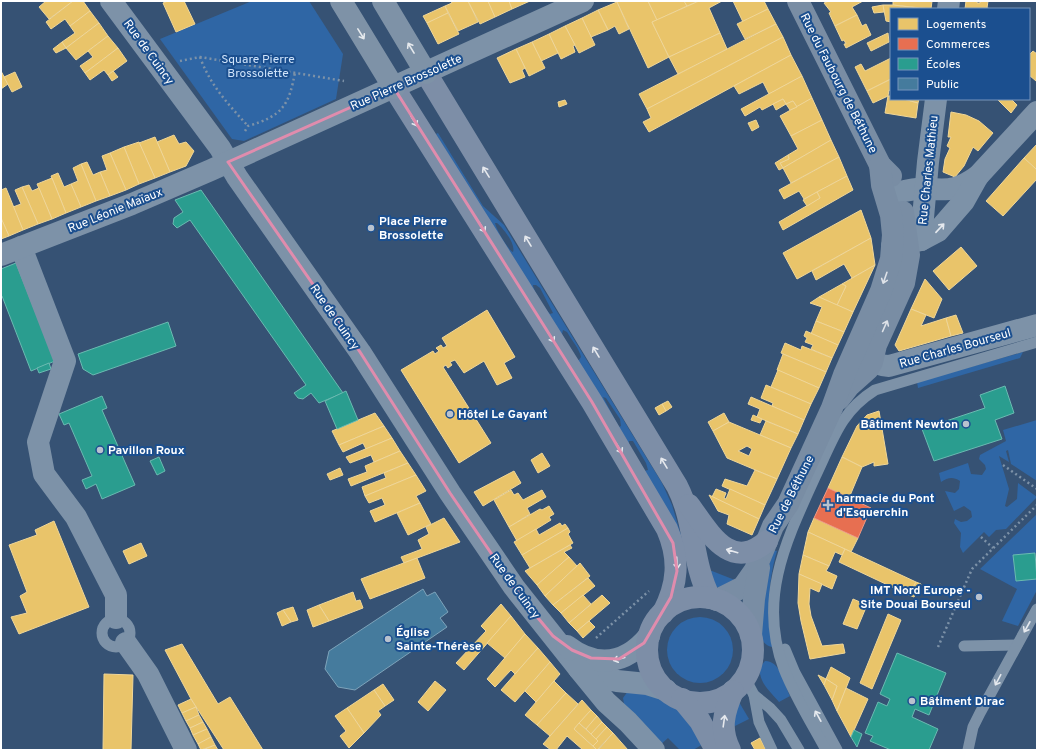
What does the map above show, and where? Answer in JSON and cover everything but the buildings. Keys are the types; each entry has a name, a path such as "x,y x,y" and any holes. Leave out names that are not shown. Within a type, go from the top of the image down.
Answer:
{"highway":[{"path":"341,1 394,88"},
{"path":"383,1 426,73"}],"main road":[{"path":"426,73 666,466 683,497 719,544 729,551 737,553 764,550"},
{"path":"394,88 588,395 667,529 675,550 677,571 673,590 663,613 654,624 649,636 648,656 651,668 657,680 674,694 700,721 716,750"},
{"path":"683,497 692,529 699,575 713,599"},
{"path":"663,613 681,601 695,597 713,599 730,606 741,616 751,635 752,657 744,688 723,721 723,731 730,750"},
{"path":"674,694 695,702 708,702 744,688"}],"street":[{"name":"Rue de Cuincy","path":"111,1 220,148 228,162 360,352 450,493 514,587 606,702 628,722 654,750"},
{"name":"Rue Pierre Brossolette","path":"228,162 583,1"},
{"name":"Rue du Faubourg de Béthune","path":"798,1 880,165 893,179 892,194 904,235"},
{"name":"Rue Charles Mathieu","path":"904,235 926,190 936,100"},
{"path":"892,194 926,190 953,190 964,186 978,176 1037,112"},
{"name":"Rue Léonie Maïaux","path":"11,251 132,204 228,162"},
{"path":"904,235 938,231 964,201 978,176"},
{"name":"Rue de Béthune","path":"713,599 729,595 743,587 750,579 775,523 788,504 832,408 844,375 886,274 904,235"},
{"name":"Rue de Béthune","path":"832,408 846,389 864,374 872,362 882,332 904,283 908,262 904,235"},
{"path":"11,251 64,361 38,442 44,474 76,517 116,595 116,618"},
{"name":"Rue de Béthune","path":"866,325 866,352 872,362"},
{"name":"Rue Charles Bourseul","path":"872,362 880,366 893,366 1035,337"},
{"name":"Rue de Béthune","path":"751,635 754,599 764,550"},
{"name":"Rue de Cuincy","path":"553,636 583,656 606,661 627,657 649,636"},
{"path":"126,643 148,674 186,750"},
{"name":"Rue de Cuincy","path":"579,668 591,675 617,681 647,684 674,694"},
{"name":"Rue de Cuincy","path":"617,681 617,700 628,722"}],"lane":[{"path":"826,750 794,691 783,667 776,632 775,587 778,570 788,537 837,431 853,406 865,396 882,388 1035,337"},
{"path":"775,606 783,642 790,661 837,750"},
{"path":"968,750 973,727 1037,609"},
{"path":"116,618 122,620 129,628 130,633 126,643 121,646 109,645 102,636 103,626 111,619 116,618"},
{"path":"964,646 1017,645"},
{"path":"744,688 772,750"},
{"path":"744,688 770,708 781,720 799,750"}],"path":[{"path":"200,57 206,74 216,90 248,126 261,122 280,111 291,95 295,72"},
{"path":"174,63 200,57 344,81"},
{"path":"1003,465 1037,488"},
{"path":"938,647 972,569 1037,505"},
{"path":"981,537 993,548"}],"highlighted area":[{"path":"394,88 592,402 673,543 677,571 671,597 644,643 619,659 591,658 572,650 553,636 523,600 450,493 360,352 228,162"}],"green space":[{"name":"Square Pierre Brossolette","path":"252,1 309,1 343,54 336,99 244,141 232,139 160,39"},
{"path":"438,133 483,206 504,225 662,483 672,505 684,545 436,134","holes":["495,223 497,223 508,236 513,245 513,252 505,244","533,285 540,288 553,313 550,314 548,312","563,330 567,332 580,354 581,357 579,360 577,360 562,334","603,397 606,398 620,419 621,426 619,427","629,441 633,441 646,463 648,470 644,471 629,445"]},
{"path":"1023,352 1020,358 918,388 917,382"},
{"path":"1037,420 1037,481 1011,464 1008,450 1006,451 1009,462 999,456 1009,489 1005,506 1007,507 1017,499 1018,483 1037,497 1006,529 996,530 989,537 984,532 963,553 960,547 961,533 954,523 955,519 961,522 967,521 972,517 971,511 964,506 954,511 945,491 955,493 959,489 960,481 955,478 950,478 941,482 939,473 968,463 971,474 982,475 986,469 985,465 979,459 980,455 1006,441 1003,430"},
{"path":"1037,514 1037,553 1013,556 1016,581 1037,579 1037,590 1018,626 1002,621 1017,589 980,569"},
{"path":"773,550 777,551 771,575 769,611 773,647 764,643 760,633 759,619 763,587"},
{"path":"710,571 740,582 723,589 716,587"},
{"path":"693,617 707,617 719,622 728,631 733,643 731,663 724,674 707,683 693,683 681,678 672,669 667,657 667,643 672,631 681,622"},
{"path":"765,661 775,665 778,669 790,696 779,702 765,686 761,677 760,667"},
{"path":"628,691 652,693 681,712 705,743 693,750 680,750 668,738 660,745 624,704 623,698"},
{"path":"739,702 749,719 729,729"}],"place":[{"name":"Place Pierre Brossolette","path":"371,228"},
{"name":"Hôtel Le Gayant","path":"450,414"},
{"name":"Bâtiment Newton","path":"966,424"},
{"name":"Pavillon Roux","path":"100,450"},
{"name":"harmacie du Pont d'Esquerchin","path":"828,505"},
{"name":"IMT Nord Europe - Site Douai Bourseul","path":"979,597"},
{"name":"Église Sainte-Thérèse","path":"388,639"},
{"name":"Bâtiment Dirac","path":"912,701"}]}
